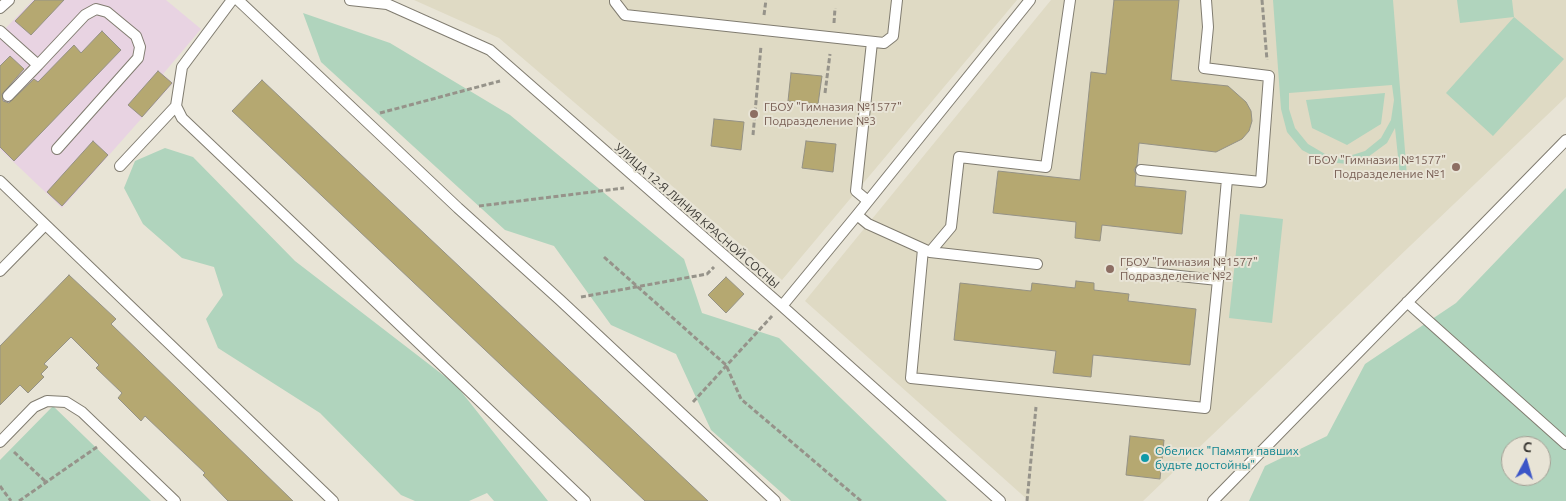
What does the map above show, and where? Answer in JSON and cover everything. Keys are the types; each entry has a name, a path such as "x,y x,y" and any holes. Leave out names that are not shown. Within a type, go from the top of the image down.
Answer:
{"lane":[{"path":"0,8 9,0"},
{"path":"120,166 176,106 182,66 232,0"},
{"path":"238,0 458,208 560,300 775,501"},
{"name":"УЛИЦА 12-Я ЛИНИЯ КРАСНОЙ СОСНЫ","path":"350,0 390,2 490,50 782,306 1000,501"},
{"path":"615,0 625,15 884,43 893,36 897,0"},
{"path":"782,306 1030,0"},
{"path":"1070,0 1046,167 959,157 951,227 927,250 911,378 1205,408 1227,180"},
{"path":"1141,170 1261,182 1269,76 1204,68 1208,27 1206,0"},
{"path":"8,96 85,15 96,9 107,12 136,36 140,47 138,58 57,149"},
{"path":"0,32 38,64"},
{"path":"868,201 856,191 872,42"},
{"path":"176,106 182,118 585,501"},
{"path":"1213,501 1566,140"},
{"path":"0,181 333,501"},
{"path":"857,215 868,224 927,250 1037,264"},
{"path":"0,271 45,225"},
{"path":"1132,271 1218,280"},
{"path":"1408,302 1566,444"},
{"path":"1,442 34,407 47,401 56,400 74,405 175,501"}],"path":[{"path":"1262,0 1269,76"},
{"path":"753,135 762,31"},
{"path":"825,93 832,38"},
{"path":"363,118 519,76"},
{"path":"458,208 644,186"},
{"path":"560,300 707,274 724,256"},
{"path":"604,257 726,365 741,399 861,501"},
{"path":"682,413 782,306"},
{"path":"1027,501 1038,391"},
{"path":"18,501 110,439"},
{"path":"1,442 46,482"},
{"path":"0,486 11,501"}],"shaded area":[{"path":"33,0 166,0 201,29 163,74 173,83 62,208 0,149 0,34"},
{"name":"ГБОУ \"Гимназия №1577\" Подразделение №3","path":"414,0 1017,0 782,280 499,38"},
{"name":"ГБОУ \"Гимназия №1577\" Подразделение №2","path":"1051,0 1566,0 1566,97 1143,501 1029,501 805,301"}],"green space":[{"path":"1273,0 1393,0 1407,176 1400,176 1395,128 1387,143 1368,157 1346,164 1323,161 1302,150 1287,132 1281,109","holes":["1392,85 1394,100 1391,120 1381,138 1365,151 1346,157 1325,154 1308,144 1295,128 1289,109 1289,93"]},
{"path":"1457,0 1512,0 1514,17 1460,23"},
{"path":"303,13 390,43 510,115 684,259 702,313 779,338 947,501 791,501 711,430 676,354 611,325 554,246 505,230 321,62"},
{"path":"1514,17 1564,59 1493,136 1446,93"},
{"path":"1385,93 1381,124 1347,145 1312,128 1306,100"},
{"path":"165,148 193,157 295,261 456,385 548,501 494,501 487,493 469,501 415,501 401,495 320,413 218,348 206,319 223,295 214,267 182,258 143,224 124,188 135,161"},
{"path":"1566,188 1566,501 1249,501 1265,466 1327,436 1365,364 1456,303"},
{"path":"1240,214 1283,219 1272,323 1229,318"},
{"path":"53,406 151,501 0,501 0,460"}],"building":[{"path":"35,0 64,0 31,35 15,21"},
{"path":"1114,0 1179,0 1171,80 1228,86 1246,102 1251,111 1252,121 1249,131 1242,139 1216,152 1139,143 1137,165 1134,170 1136,174 1135,186 1186,191 1182,234 1102,225 1100,241 1075,238 1076,222 993,213 998,171 1080,180 1091,72 1106,74"},
{"path":"102,31 121,50 14,161 0,147 0,66 10,56 24,69 2,94 3,101 9,103 34,79 38,82 74,45 81,53"},
{"path":"158,71 172,83 142,117 128,105"},
{"path":"791,73 822,76 818,104 788,101"},
{"path":"262,80 708,501 645,501 232,111"},
{"path":"714,119 744,122 741,150 711,146"},
{"path":"93,141 108,155 62,206 47,192"},
{"path":"806,141 836,144 833,172 802,168"},
{"path":"69,275 116,319 111,324 293,501 228,501 203,475 205,473 145,416 141,421 118,398 122,393 96,368 99,365 71,337 44,364 48,367 41,374 44,377 28,393 20,385 0,405 0,346"},
{"path":"726,277 744,294 726,313 708,295"},
{"path":"1076,281 1094,283 1094,290 1129,294 1128,301 1196,309 1190,365 1093,355 1091,377 1053,373 1056,351 954,340 960,283 1031,291 1032,283 1075,288"},
{"name":"Обелиск \"Памяти павших будьте достойны\"","path":"1130,436 1164,440 1160,479 1126,475"}],"place":[{"name":"ГБОУ \"Гимназия №1577\" Подразделение №3","path":"754,114"},
{"name":"ГБОУ \"Гимназия №1577\" Подразделение №1","path":"1456,167"},
{"name":"ГБОУ \"Гимназия №1577\" Подразделение №2","path":"1110,269"},
{"name":"Обелиск \"Памяти павших будьте достойны\"","path":"1145,458"}]}
